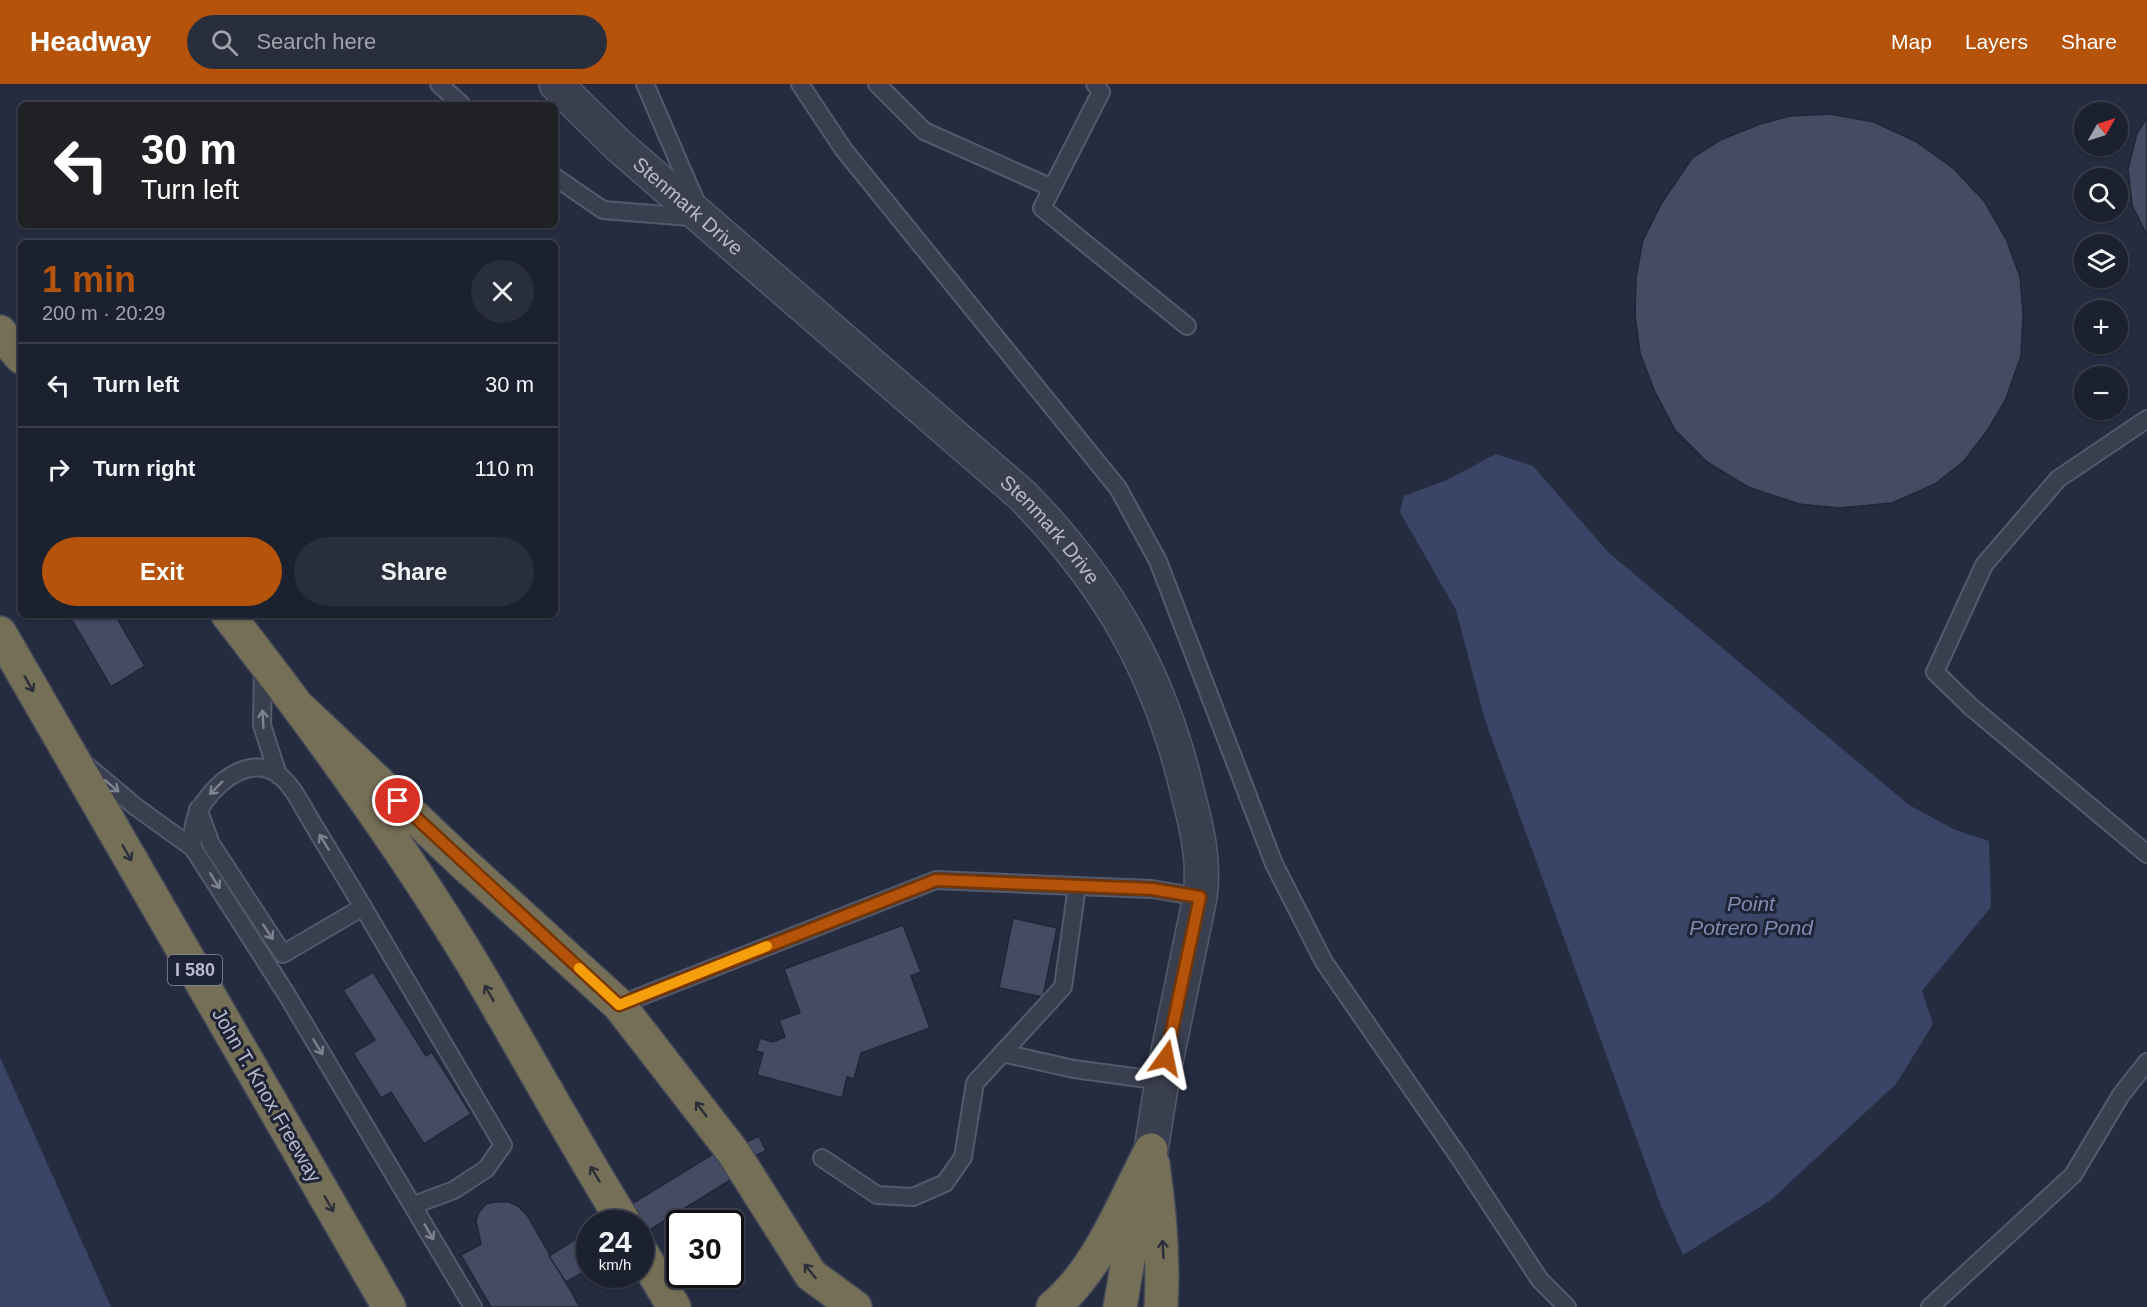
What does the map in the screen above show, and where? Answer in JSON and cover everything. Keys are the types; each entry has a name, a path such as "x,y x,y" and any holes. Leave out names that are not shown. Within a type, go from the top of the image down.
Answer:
{"highway":[{"path":"0,332 18,353"},
{"path":"230,618 303,711 475,968 617,1210"},
{"name":"John T. Knox Freeway","path":"0,633 389,1307"},
{"path":"303,711 462,862 619,1005 733,1152 811,1275 855,1307"},
{"path":"1053,1307 1068,1294 1090,1264 1150,1150"},
{"path":"1120,1307 1132,1224 1150,1150"},
{"path":"1150,1150 1162,1222 1164,1258 1161,1307"},
{"path":"654,1273 674,1307"}],"street":[{"name":"Stenmark Drive","path":"556,84 619,146 999,473 1048,522 1095,579 1132,638 1166,717 1184,774 1202,867 1200,897 1150,1150"}],"lane":[{"path":"440,84 459,102"},
{"path":"558,179 603,210 703,218 645,84"},
{"path":"800,84 844,150 1118,489 1158,561 1274,864 1324,962 1459,1157 1540,1280 1567,1307"},
{"path":"877,84 924,130 1052,188"},
{"path":"1095,84 1101,92 1042,208 1187,326"},
{"path":"2147,419 2058,479 1984,565 1935,672 1971,706 2147,854"},
{"path":"263,660 262,725 278,775 299,800 503,1145 486,1169 454,1190 414,1205"},
{"path":"67,749 136,807 194,848"},
{"path":"278,775 253,767 239,771 216,787 198,809 191,833 194,848 414,1205 473,1307"},
{"path":"198,809 211,844 283,954 363,907"},
{"path":"619,1005 936,880 1152,889 1200,897"},
{"path":"822,1158 877,1195 913,1197 945,1183 963,1157 975,1083 1063,987 1077,886"},
{"path":"1002,1053 1074,1069 1162,1081"},
{"path":"1930,1307 2073,1174 2121,1095 2147,1062"}],"water":[{"name":"Point Potrero Pond","path":"1496,454 1533,466 1608,552 1909,805 1955,830 1989,841 1991,907 1922,991 1933,1024 1896,1084 1771,1200 1683,1255 1661,1206 1485,720 1456,610 1400,512 1404,496 1447,480"},
{"path":"0,1057 111,1307 0,1307"}],"building":[{"path":"1830,114 1874,122 1915,141 1953,168 1984,201 2007,241 2020,277 2023,313 2021,356 2005,401 1987,431 1964,461 1935,484 1892,503 1839,508 1799,504 1748,487 1707,462 1675,430 1654,390 1640,353 1635,315 1636,277 1643,240 1661,204 1692,158 1720,140 1760,124 1790,116"},
{"path":"2147,118 2147,235 2132,205 2128,169 2137,133"},
{"path":"71,618 117,618 145,666 111,687"},
{"path":"1013,918 1057,928 1043,997 999,988"},
{"path":"903,925 921,972 911,976 930,1028 861,1053 854,1079 847,1077 842,1098 757,1075 763,1053 756,1051 760,1038 773,1042 785,1037 779,1020 800,1013 784,969"},
{"path":"373,972 426,1056 432,1052 471,1114 424,1144 391,1092 381,1098 353,1053 375,1040 343,990"},
{"path":"759,1136 766,1151 753,1157 746,1142"},
{"path":"729,1144 745,1171 682,1210 666,1210 666,1220 654,1227 654,1210 622,1210"},
{"path":"508,1202 518,1206 527,1215 580,1307 491,1307 461,1255 481,1244 476,1221 479,1212 486,1204"},
{"path":"576,1239 576,1276 566,1282 549,1256"}],"slow traffic":[{"path":"579,968 619,1005 767,946"}],"route":[{"path":"398,801 619,1005 936,880 1152,889 1200,897 1166,1058"}]}
